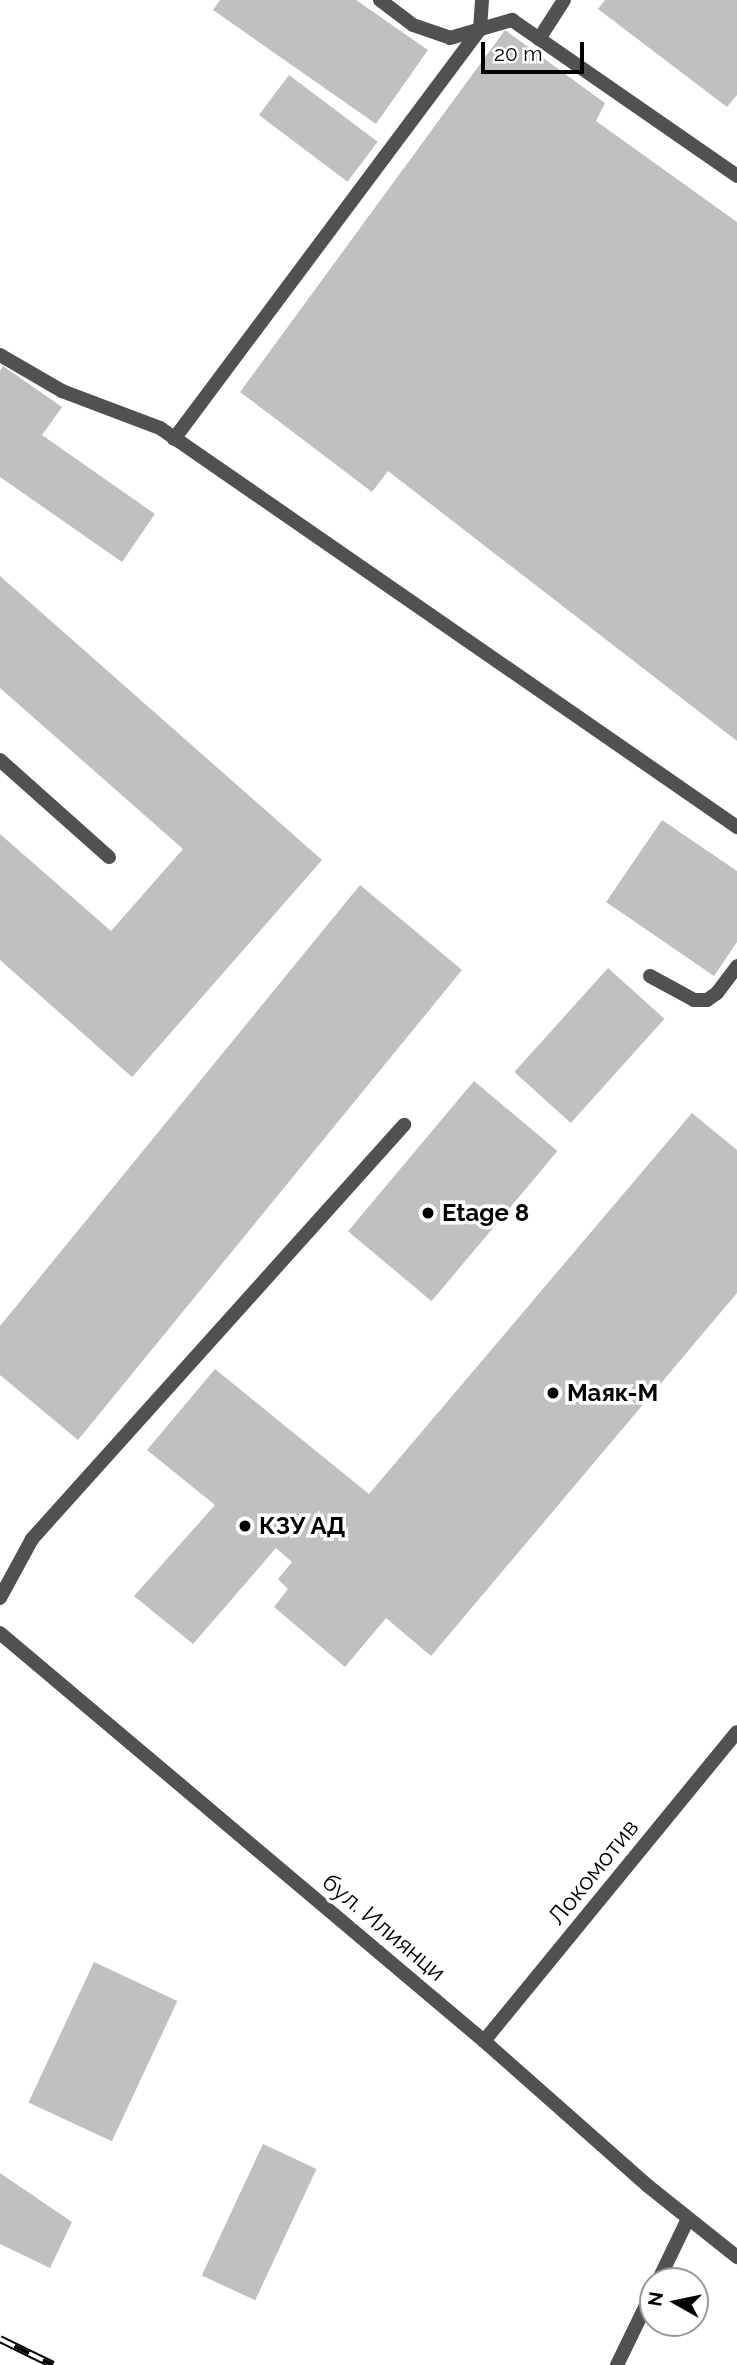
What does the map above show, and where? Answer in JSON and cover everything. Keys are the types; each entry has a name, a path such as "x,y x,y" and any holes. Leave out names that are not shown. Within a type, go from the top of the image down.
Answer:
{"street":[{"path":"380,0 413,25 450,38 512,20 737,176"},
{"path":"174,439 480,29 482,0"},
{"path":"539,39 564,0"},
{"path":"0,355 62,391 160,428 737,827"},
{"path":"0,760 109,858"},
{"path":"650,976 694,1000 707,1000 717,993 737,966"},
{"path":"0,1598 32,1539 404,1125"},
{"name":"бул. Илиянци","path":"0,1633 484,2041 688,2219 737,2257"},
{"name":"Локомотив","path":"484,2041 737,1732"},
{"path":"665,2267 688,2219"},
{"path":"617,2365 639,2320"}],"building":[{"path":"220,0 356,0 428,50 376,124 213,10"},
{"path":"605,0 737,0 737,95 727,107 598,9"},
{"path":"505,30 605,103 596,121 737,222 737,741 388,471 372,492 240,392"},
{"path":"289,75 378,142 348,182 259,115"},
{"path":"3,366 62,407 42,435 155,514 122,562 0,477 0,371"},
{"path":"0,576 322,860 132,1077 0,960 0,834 111,931 183,849 0,688"},
{"path":"662,820 737,871 737,942 714,976 606,902"},
{"path":"360,885 462,970 78,1440 0,1375 0,1326"},
{"path":"608,968 664,1019 571,1123 514,1072"},
{"path":"474,1081 557,1151 432,1301 348,1231"},
{"name":"Маяк-М","path":"692,1113 737,1150 737,1293 431,1656 386,1618 345,1667 274,1607 288,1589 278,1579 292,1562 276,1548 193,1644 134,1596 215,1505 147,1450 215,1369 369,1494"},
{"path":"94,1962 177,2001 112,2141 28,2102"},
{"path":"263,2144 316,2169 255,2300 202,2275"},
{"path":"0,2173 72,2222 50,2268 0,2244"}],"railway":[{"path":"0,2339 53,2365"}],"place":[{"name":"Etage 8","path":"428,1213"},
{"name":"Маяк-М","path":"553,1393"},
{"name":"КЗУ АД","path":"245,1526"}]}
